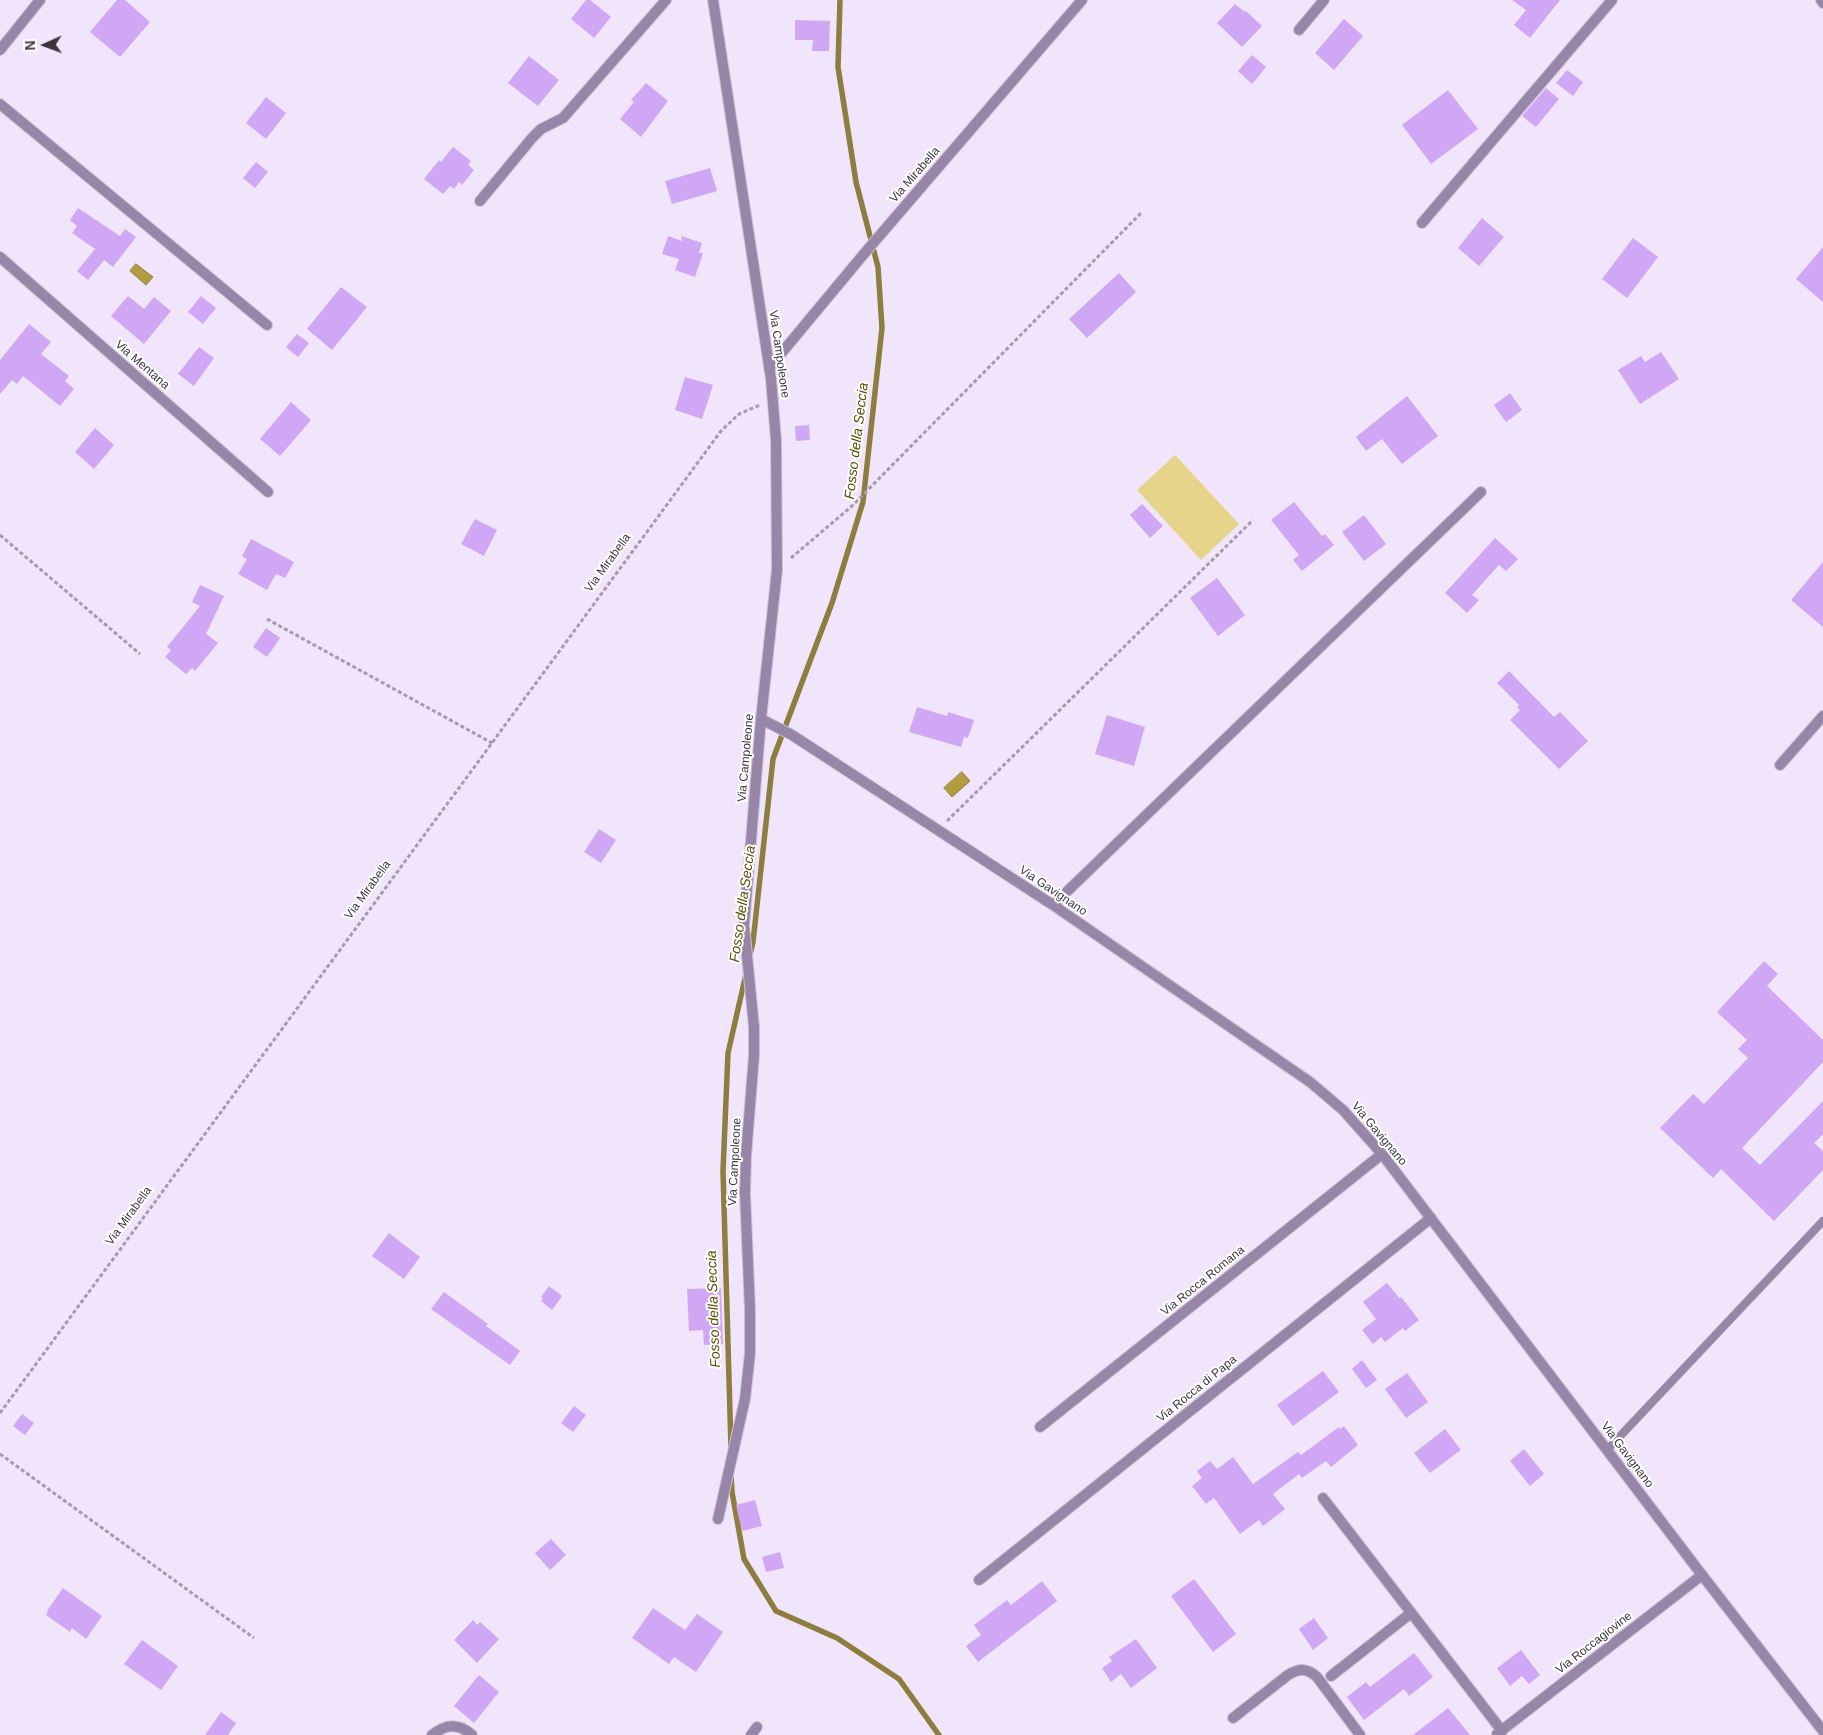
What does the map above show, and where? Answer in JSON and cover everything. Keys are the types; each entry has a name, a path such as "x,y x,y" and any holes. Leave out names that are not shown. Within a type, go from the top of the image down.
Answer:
{"street":[{"path":"0,50 40,0"},
{"path":"480,201 532,138 541,129 563,118 666,0"},
{"name":"Via Campoleone","path":"713,0 769,368 773,403 778,510 777,570 761,719 745,909 745,945 754,1018 754,1046 746,1147 745,1202 750,1300 750,1353 746,1392 718,1519"},
{"name":"Via Mirabella","path":"769,368 863,255 1082,0"},
{"path":"1299,30 1324,0"},
{"path":"1422,223 1612,0"},
{"path":"0,104 268,325"},
{"name":"Via Mentana","path":"0,256 268,492"},
{"path":"1053,905 1481,492"},
{"path":"1780,765 1823,716"},
{"name":"Via Gavignano","path":"761,719 792,735 1053,905 1310,1082 1343,1110 1382,1154 1823,1731"},
{"name":"Via Rocca Romana","path":"1040,1427 1382,1154"},
{"name":"Via Rocca di Papa","path":"979,1580 1431,1218"},
{"name":"Via Roccagiovine","path":"1323,1498 1499,1733 1702,1575"},
{"path":"1331,1676 1411,1613"},
{"path":"1233,1718 1288,1675 1298,1670 1303,1670 1309,1671 1317,1677 1360,1735"},
{"path":"432,1735 441,1728 452,1726 462,1728 472,1735"}],"lane":[{"path":"1607,1450 1823,1221"}],"path":[{"path":"777,570 852,506 1141,213"},
{"name":"Via Mirabella","path":"0,1413 721,430 732,419 746,410 759,405 773,403"},
{"path":"938,830 1253,520"},
{"path":"0,535 140,654"},
{"path":"267,619 492,743"},
{"path":"0,1454 254,1638"}],"shaded area":[{"path":"136,264 153,277 146,285 130,271"},
{"path":"1175,455 1239,524 1201,560 1137,490"},
{"path":"962,772 970,781 952,797 944,788"}],"building":[{"path":"117,0 125,0 150,22 120,57 90,32"},
{"path":"586,0 590,0 611,17 594,38 571,19"},
{"path":"1512,0 1560,0 1530,38 1514,25 1526,10"},
{"path":"1235,4 1246,11 1262,26 1242,47 1217,23"},
{"path":"1344,19 1363,36 1334,70 1315,53"},
{"path":"795,20 830,21 829,51 812,51 813,40 795,40"},
{"path":"1252,55 1266,67 1252,84 1238,71"},
{"path":"529,56 559,80 538,106 508,83"},
{"path":"1567,70 1583,82 1573,96 1556,83"},
{"path":"646,83 668,101 641,137 620,119 634,102 631,100"},
{"path":"1546,88 1559,99 1536,127 1522,116"},
{"path":"1448,90 1478,129 1431,164 1402,125"},
{"path":"266,97 286,113 266,139 246,123"},
{"path":"453,147 471,161 468,165 474,170 462,185 459,182 454,189 450,186 443,194 424,179 439,160 441,162"},
{"path":"256,162 268,172 255,188 243,178"},
{"path":"710,168 717,191 672,204 665,181"},
{"path":"78,208 120,236 125,229 136,237 113,267 104,260 88,280 77,271 95,249 72,233 77,226 70,220"},
{"path":"1482,218 1504,237 1479,266 1458,248"},
{"path":"668,236 682,241 681,236 702,243 699,253 703,253 695,277 675,270 679,259 662,254"},
{"path":"1633,238 1658,257 1627,298 1602,279"},
{"path":"1823,247 1823,302 1796,279"},
{"path":"1119,273 1136,292 1087,338 1069,319"},
{"path":"341,287 367,307 332,350 307,329"},
{"path":"128,296 144,309 154,297 171,311 144,344 111,316"},
{"path":"201,296 216,308 203,324 188,312"},
{"path":"29,324 51,342 41,354 69,376 65,381 74,389 60,406 23,376 17,384 12,380 0,394 0,360"},
{"path":"297,334 309,343 298,357 286,347"},
{"path":"199,347 214,358 194,386 178,374"},
{"path":"1661,352 1679,379 1640,404 1618,370 1641,356 1645,362"},
{"path":"685,377 713,385 702,419 675,410"},
{"path":"1510,393 1522,410 1506,422 1494,405"},
{"path":"1407,396 1438,436 1402,464 1382,439 1366,451 1356,437"},
{"path":"291,402 311,420 280,456 260,439"},
{"path":"809,425 810,440 796,441 795,426"},
{"path":"95,428 114,445 94,469 75,452"},
{"path":"1294,502 1322,536 1325,534 1334,545 1302,571 1293,560 1299,555 1271,520"},
{"path":"1142,504 1163,526 1150,538 1130,515"},
{"path":"1364,515 1386,544 1364,561 1342,532"},
{"path":"475,519 497,530 484,556 461,544"},
{"path":"1495,538 1518,559 1506,571 1499,565 1472,595 1479,600 1467,613 1445,593"},
{"path":"251,539 294,562 285,578 276,574 267,590 238,574 247,559 242,556"},
{"path":"1823,562 1823,627 1791,600"},
{"path":"1217,578 1245,615 1218,636 1190,598"},
{"path":"200,585 224,596 206,634 218,643 195,671 192,668 186,674 165,657 171,650 167,647 200,606 192,602"},
{"path":"266,628 280,638 267,657 253,647"},
{"path":"1509,671 1554,717 1560,712 1588,741 1559,769 1510,720 1520,710 1517,707 1519,705 1497,683"},
{"path":"917,707 947,716 948,712 974,720 968,738 964,737 961,747 909,732"},
{"path":"1107,715 1145,727 1134,766 1095,754"},
{"path":"599,829 616,840 601,863 584,852"},
{"path":"1764,961 1778,974 1767,986 1823,1040 1823,1062 1742,1148 1760,1165 1823,1101 1823,1134 1814,1143 1823,1151 1823,1170 1774,1221 1721,1169 1713,1178 1660,1128 1693,1094 1704,1104 1748,1058 1738,1049 1747,1040 1717,1012"},
{"path":"389,1233 420,1257 404,1279 372,1256"},
{"path":"1387,1283 1419,1320 1405,1331 1403,1328 1385,1342 1381,1337 1373,1344 1362,1330 1376,1319 1363,1302"},
{"path":"549,1286 562,1296 552,1310 541,1301 543,1299 541,1297"},
{"path":"721,1288 723,1344 704,1345 703,1330 689,1331 687,1289"},
{"path":"444,1292 488,1324 486,1326 520,1351 510,1365 431,1309"},
{"path":"1362,1360 1377,1380 1366,1388 1352,1369"},
{"path":"1323,1371 1339,1392 1293,1426 1277,1405"},
{"path":"1407,1373 1428,1402 1406,1418 1385,1389"},
{"path":"574,1406 586,1415 573,1432 561,1423"},
{"path":"22,1414 34,1423 25,1435 13,1426"},
{"path":"1344,1426 1358,1445 1331,1467 1326,1461 1302,1478 1299,1474 1273,1494 1285,1509 1263,1526 1259,1520 1240,1534 1214,1498 1206,1504 1192,1486 1202,1478 1197,1471 1210,1461 1217,1469 1233,1457 1253,1484 1298,1452 1301,1455 1339,1427 1340,1429"},
{"path":"1445,1429 1461,1450 1430,1473 1414,1453"},
{"path":"1524,1449 1544,1474 1530,1486 1510,1461"},
{"path":"755,1500 762,1526 742,1531 736,1505"},
{"path":"551,1539 566,1555 550,1570 535,1553"},
{"path":"780,1552 784,1568 766,1572 762,1557"},
{"path":"1194,1579 1236,1634 1213,1652 1171,1596"},
{"path":"1042,1581 1057,1601 978,1662 966,1646 981,1635 974,1625 1007,1600 1011,1605"},
{"path":"63,1588 102,1616 86,1639 72,1628 70,1632 46,1615"},
{"path":"653,1608 685,1630 697,1614 723,1632 696,1672 674,1657 669,1664 632,1638"},
{"path":"1314,1618 1328,1638 1313,1650 1299,1629"},
{"path":"473,1620 477,1625 480,1622 499,1639 477,1663 454,1640"},
{"path":"1136,1639 1157,1668 1131,1688 1121,1674 1111,1682 1102,1668 1112,1661 1109,1657"},
{"path":"142,1640 178,1666 161,1690 124,1664"},
{"path":"1521,1650 1540,1675 1529,1684 1522,1676 1510,1686 1497,1668"},
{"path":"1414,1653 1433,1677 1409,1696 1404,1689 1364,1720 1347,1697 1366,1682 1370,1687"},
{"path":"479,1675 499,1692 474,1723 454,1706"},
{"path":"1448,1708 1470,1735 1413,1735"},
{"path":"221,1712 236,1723 228,1735 205,1735"}],"waterway":[{"name":"Fosso della Seccia","path":"750,955 773,759 832,603 863,502 882,328 878,267 856,182 838,67 840,0"},
{"name":"Fosso della Seccia","path":"731,1448 723,1171 728,1053 746,974"},
{"name":"Fosso della Seccia","path":"731,1475 732,1492 744,1559 776,1611 837,1638 899,1679 939,1735"}]}
